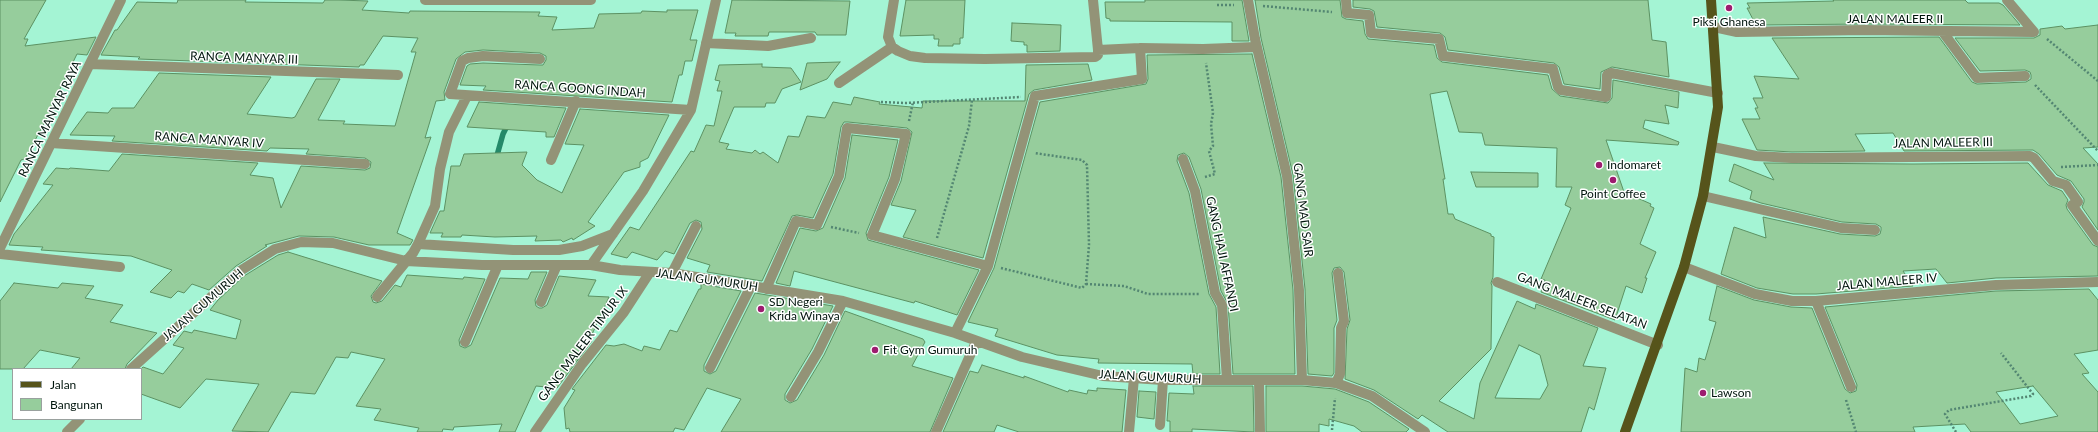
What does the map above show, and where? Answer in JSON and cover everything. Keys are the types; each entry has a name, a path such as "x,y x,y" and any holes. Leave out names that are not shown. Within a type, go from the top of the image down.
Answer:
{"main road":[{"path":"1626,432 1658,345 1684,267 1703,196 1713,147 1717,121 1718,93 1711,0"}],"street":[{"name":"RANCA MANYAR RAYA","path":"0,248 121,0"},
{"path":"425,0 465,2 591,0"},
{"path":"591,265 674,143 691,110 716,0"},
{"path":"894,0 888,37 892,47 910,56 925,58 1092,58 1098,55 1093,0"},
{"path":"1346,0 1346,13 1369,14 1371,33 1439,39 1444,56 1553,69 1555,71 1558,87 1561,90 1606,97 1607,75 1611,73 1718,93"},
{"path":"2007,0 2034,32"},
{"name":"GANG MAD SAIR","path":"1248,3 1256,47 1287,176 1299,290 1302,380"},
{"name":"JALAN MALEER II","path":"1714,27 1737,32 1864,30 2034,32"},
{"path":"1942,31 1977,78 2024,76"},
{"path":"706,43 768,46 811,38"},
{"path":"839,82 892,47"},
{"path":"1098,50 1140,48 1203,49 1256,47"},
{"path":"955,333 988,266 1035,96 1142,79 1140,48"},
{"name":"RANCA GOONG INDAH","path":"540,59 483,56 468,58 462,61 450,94 576,101 691,110"},
{"name":"RANCA MANYAR III","path":"90,64 398,75"},
{"path":"377,297 418,244 435,206 440,169 450,132 467,96"},
{"path":"551,160 576,101"},
{"path":"766,289 796,221 817,225 839,176 847,128 906,134 895,179 872,235 988,266"},
{"name":"RANCA MANYAR IV","path":"51,143 365,164"},
{"name":"JALAN MALEER III","path":"1713,147 1756,156 1792,158 2021,155 2034,158 2053,181 2066,185 2078,202 2072,205 2098,241"},
{"name":"GANG HAJI AFFANDI","path":"1183,159 1191,178 1215,294 1222,305 1227,380"},
{"path":"1703,196 1822,225 1875,230"},
{"path":"672,274 696,226"},
{"path":"418,244 513,250 559,250 582,246 613,234"},
{"name":"JALAN GUMURUH","path":"132,368 240,271 275,249 302,242 333,243 406,261 498,265 591,265 672,274 843,301 955,333 976,342 1063,368 1103,376 1163,380 1302,380 1336,383 1372,396 1425,432"},
{"path":"0,254 120,268"},
{"path":"465,342 498,265"},
{"path":"541,302 557,265"},
{"name":"JALAN MALEER IV","path":"1684,267 1755,294 1792,301 1816,301 1996,285 2098,282"},
{"name":"GANG MALEER TIMUR IX","path":"535,432 582,364 624,312 644,272"},
{"path":"1336,383 1340,374 1342,328 1344,321 1338,272"},
{"name":"GANG MALEER SELATAN","path":"1497,282 1658,345"},
{"path":"710,368 751,286"},
{"path":"791,397 818,352 843,301"},
{"path":"1816,301 1851,387"},
{"path":"936,432 976,342"},
{"path":"1129,432 1134,378"},
{"path":"1160,425 1163,380"},
{"path":"1259,381 1260,432"},
{"path":"67,432 79,420"}],"path":[{"path":"1217,5 1248,3 1346,13"},
{"path":"2034,32 2040,33 2098,82"},
{"path":"1191,178 1208,177 1215,174 1209,151 1213,146 1211,124 1213,113 1203,49"},
{"path":"2024,76 2098,151"},
{"path":"880,102 972,100 1035,96"},
{"path":"933,252 969,126 972,100"},
{"path":"906,134 913,102"},
{"path":"988,266 1036,275 1082,288 1086,284 1089,245 1086,162 1020,151"},
{"path":"2042,168 2098,165"},
{"path":"817,225 872,235"},
{"path":"1086,284 1124,286 1156,294 1215,294"},
{"path":"1956,432 1945,414 1945,412 1949,410 2031,396 2033,394 2001,353"},
{"path":"1332,430 1336,383"},
{"path":"1851,387 1845,388 1843,391 1856,432"}],"building":[{"path":"0,0 46,0 24,39 28,39 25,46 96,37 87,55 77,54 54,101 56,101 25,159 21,160 0,202"},
{"path":"178,0 246,0 245,2 323,3 325,0 368,1 362,10 409,13 410,11 540,12 538,16 557,17 552,30 594,28 599,14 641,13 642,11 667,12 667,10 698,10 690,40 697,40 692,61 685,61 682,75 679,75 672,102 483,90 486,86 460,85 467,66 470,64 543,65 546,60 546,56 540,53 483,50 465,52 456,59 444,92 445,100 436,101 425,138 431,137 397,233 413,240 410,245 369,245 334,237 299,236 265,245 267,246 236,266 209,290 192,284 184,293 178,291 171,298 150,292 172,270 131,256 41,250 43,247 9,245 14,234 53,185 43,184 56,168 109,171 122,154 258,163 250,175 273,178 281,208 301,166 365,170 370,168 371,162 365,158 306,154 309,149 270,148 267,151 112,141 115,136 70,135 87,112 108,113 112,108 134,108 159,73 271,77 247,114 292,118 295,117 316,79 340,79 318,120 345,121 343,124 395,126 416,52 411,52 418,38 383,36 364,65 360,65 359,67 138,59 140,57 101,55 115,30 117,30 137,2 177,3"},
{"path":"732,0 850,1 846,35 817,35 815,32 769,32 768,36 735,36 736,33 725,33"},
{"path":"906,0 965,0 963,38 960,38 960,44 953,44 953,46 938,46 939,39 934,39 934,35 900,36"},
{"path":"1145,0 1242,0 1249,41 1232,41 1232,22 1110,21 1110,19 1106,18 1105,2 1145,2"},
{"path":"1255,0 1340,0 1342,17 1346,19 1363,21 1365,34 1368,39 1434,45 1437,58 1442,62 1548,75 1552,89 1560,96 1608,103 1612,98 1613,80 1679,92 1678,108 1665,105 1669,124 1645,120 1643,128 1679,142 1678,145 1606,140 1624,192 1651,204 1650,206 1654,208 1640,244 1656,252 1645,278 1647,278 1642,293 1626,286 1615,320 1541,292 1545,280 1541,279 1571,208 1565,205 1572,187 1556,187 1557,148 1485,145 1482,133 1459,132 1447,91 1430,94 1445,179 1443,179 1448,214 1453,214 1455,219 1491,234 1491,236 1494,237 1493,277 1491,283 1491,349 1439,401 1474,419 1480,383 1517,301 1535,309 1536,304 1598,328 1583,366 1606,368 1594,410 1589,407 1581,432 1448,432 1422,415 1418,419 1374,390 1345,379 1347,329 1350,320 1344,272 1340,267 1334,268 1332,273 1337,320 1334,328 1334,373 1332,376 1308,374 1305,289 1293,175 1261,38","holes":["1519,345 1540,355 1548,385 1540,399 1495,398"]},
{"path":"1353,0 1648,0 1652,40 1666,42 1669,77 1612,67 1601,72 1600,89 1564,84 1559,67 1554,63 1448,50 1445,37 1440,33 1377,27 1374,11 1370,9 1353,7"},
{"path":"1833,0 1965,0 1968,3 1999,3 2003,5 2020,25 1756,25 1747,8 1750,8 1747,3 1834,1"},
{"path":"1012,23 1061,25 1060,51 1027,52 1027,45 1024,45 1024,42 1011,41"},
{"path":"2098,25 2098,147 2083,148 2098,164 2098,230 2082,207 2084,199 2071,181 2057,175 2039,154 2033,150 1904,151 1893,133 1855,134 1865,151 1792,152 1757,150 1742,119 1760,119 1755,108 1758,108 1753,98 1763,98 1754,76 1799,79 1772,38 1939,37 1972,82 1977,84 2026,82 2031,79 2031,75 2030,72 2025,70 1980,71 1955,38 2034,38 2040,35 2040,29 2062,26 2065,29"},
{"path":"1252,54 1281,177 1293,290 1295,374 1233,374 1228,304 1221,291 1201,189 1189,157 1184,153 1178,155 1177,161 1189,193 1209,294 1216,307 1220,374 1193,374 1192,364 1098,363 1099,359 1057,355 995,336 998,329 968,322 994,268 1040,102 1146,84 1148,79 1147,55"},
{"path":"840,62 827,79 800,90 807,63"},
{"path":"762,64 762,67 791,68 801,82 782,89 775,103 766,103 765,107 734,107 719,142 729,144 726,149 752,153 755,150 760,154 763,152 778,163 788,136 799,137 807,116 825,118 833,102 851,105 854,97 880,102 879,104 922,108 923,101 1025,101 1026,65 1088,64 1092,80 1034,90 1029,94 983,258 903,237 916,210 891,205 901,181 912,132 907,128 848,122 844,122 841,127 833,174 813,218 797,215 792,216 762,281 707,272 710,265 687,258 702,229 701,222 696,220 690,223 674,254 665,251 657,260 632,252 627,258 611,254 630,227 639,230 691,151 694,152 706,125 714,126 722,91 717,91 720,81 715,80 719,65"},
{"path":"479,102 566,108 554,137 546,137 546,132 467,127"},
{"path":"580,109 669,115 648,158 640,162 640,167 624,172 588,222 595,226 573,240 572,238 563,242 561,240 535,241 537,236 495,237 462,235 461,237 441,237 443,233 430,233 440,211 444,211 451,166 460,166 464,154 527,152 522,165 537,180 562,193 584,145 565,144"},
{"path":"852,135 898,140 889,177 866,233 868,240 979,270 957,315 915,301 914,303 794,271 790,286 776,283 800,228 816,231 823,228 845,178"},
{"path":"1764,163 2028,163 2048,185 2062,191 2068,200 2066,205 2067,209 2093,245 2098,247 2098,276 1996,278 1947,283 1936,269 1903,271 1913,286 1816,294 1793,294 1757,288 1721,274 1734,227 1766,238 1763,217 1840,234 1875,236 1880,234 1881,230 1881,227 1876,224 1842,222 1761,203 1750,199 1752,191 1729,181 1734,164 1774,180"},
{"path":"1471,172 1538,173 1538,187 1476,187"},
{"path":"288,252 382,281 371,296 373,302 376,303 382,301 395,285 401,287 407,275 485,279 459,340 460,346 465,348 471,345 500,278 528,279 531,272 547,272 535,300 536,306 539,308 547,305 559,276 596,280 588,296 609,297 589,341 592,341 557,388 536,386 515,432 499,432 502,424 454,427 453,430 443,429 442,432 417,432 419,428 374,420 381,409 356,406 385,359 351,352 348,358 336,357 315,394 291,392 268,432 232,431 259,384 206,379 180,408 142,394 142,368 143,367 163,374 184,348 173,345 184,331 192,333 194,330 236,339 241,320 210,310 218,300 244,276 278,255"},
{"path":"14,283 58,288 62,283 94,286 85,298 123,305 110,322 157,333 127,364 125,368 72,368 80,358 40,350 24,368 0,369 0,301"},
{"path":"701,284 741,291 704,365 704,371 710,374 716,371 755,293 833,306 812,349 785,394 785,400 790,403 797,400 824,355 845,311 923,339 925,342 912,366 953,378 930,432 721,432 741,399 707,388 684,430 675,428 673,432 570,432 569,428 566,429 564,408 575,390 572,389 606,345 614,346 624,344 642,351 644,346 660,350 670,330 677,332 699,289 701,289"},
{"path":"1717,286 1754,300 1791,307 1812,308 1845,389 1850,393 1856,391 1857,385 1825,307 1996,291 2089,289 2098,300 2098,350 2074,354 2089,373 2082,374 2098,392 2098,432 1971,432 1965,424 1913,427 1915,432 1681,432 1685,368 1697,372 1699,358 1705,360 1716,322 1709,320","holes":["2033,386 2058,416 2020,424 1996,392"]},
{"path":"982,365 1024,378 1024,376 1068,392 1069,390 1087,394 1088,390 1097,391 1097,388 1126,390 1122,432 1019,432 997,425 994,432 943,432 970,371 978,373"},
{"path":"1193,386 1253,386 1254,432 1192,429 1192,432 1170,432 1170,421 1167,421 1169,393 1194,394"},
{"path":"1266,386 1302,386 1335,389 1369,402 1409,429 1406,432 1362,432 1354,426 1329,419 1329,426 1319,424 1319,432 1266,432"},
{"path":"1139,391 1156,392 1154,419 1137,417"}],"waterway":[{"path":"496,159 503,134 508,124"}],"place":[{"name":"Piksi Ghanesa","path":"1729,8"},
{"name":"Indomaret","path":"1599,165"},
{"name":"Point Coffee","path":"1613,180"},
{"name":"SD Negeri Krida Winaya","path":"761,309"},
{"name":"Fit Gym Gumuruh","path":"875,350"},
{"name":"Lawson","path":"1703,393"}]}
